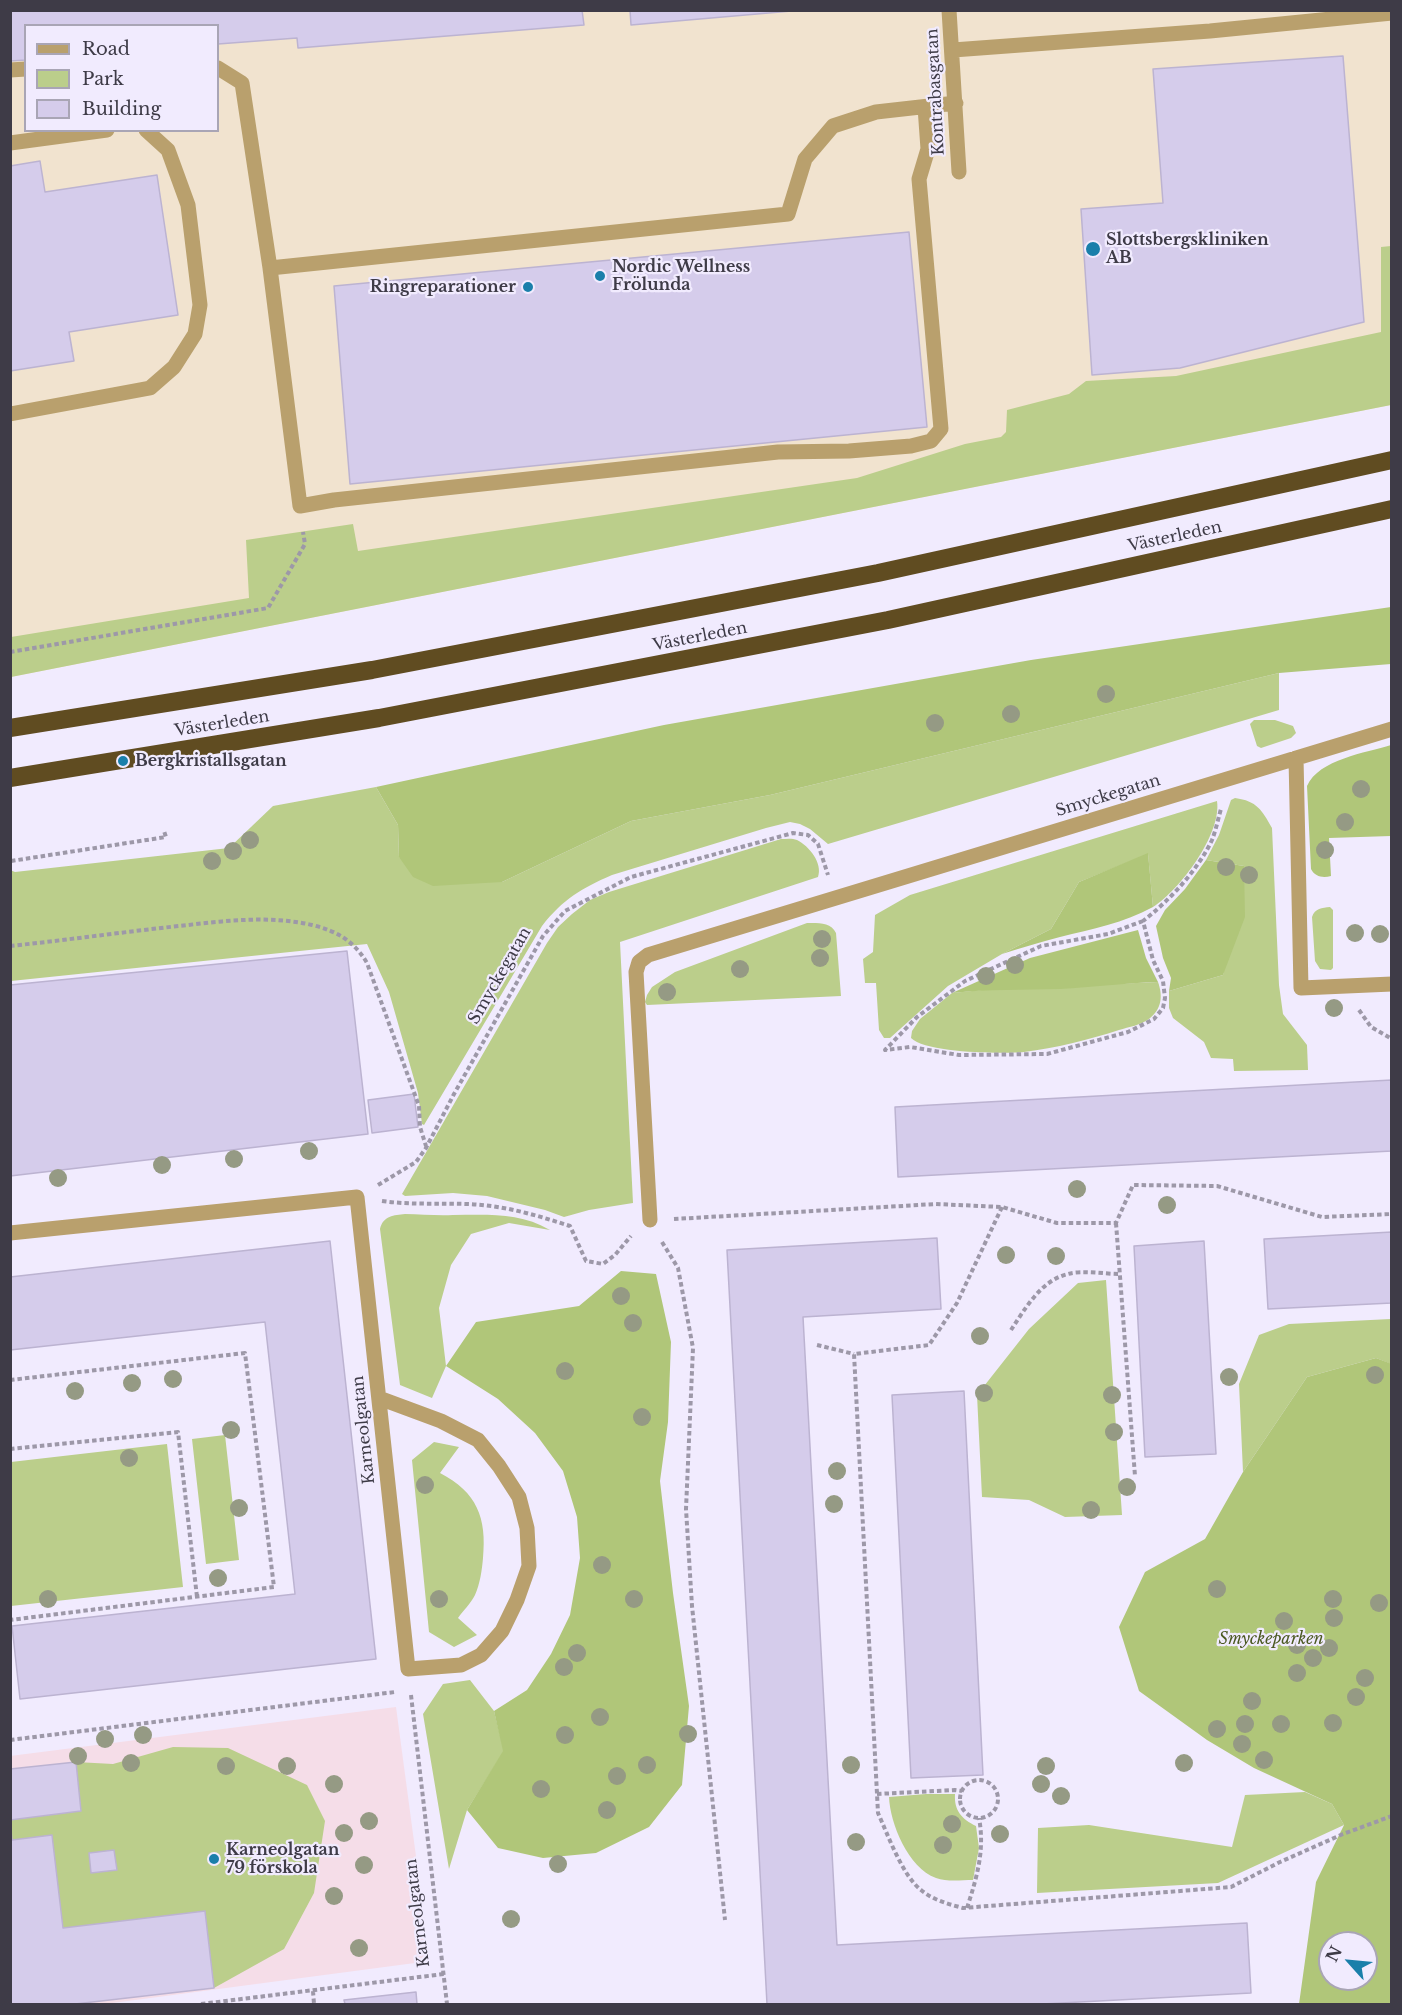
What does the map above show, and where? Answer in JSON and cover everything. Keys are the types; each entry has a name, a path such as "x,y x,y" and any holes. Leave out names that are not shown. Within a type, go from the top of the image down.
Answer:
{"highway":[{"name":"Västerleden","path":"10,728 372,670 878,573 1392,460"},
{"name":"Västerleden","path":"10,778 379,718 888,620 1392,509"}],"street":[{"name":"Kontrabasgatan","path":"949,10 956,103 958,172"},
{"path":"953,50 1210,31 1392,13"},
{"path":"219,69 242,83 270,268 300,506 334,500 766,454 849,451 910,446 931,441 941,429 919,179 928,149 924,106"},
{"path":"270,268 788,214 805,159 833,126 876,112 956,103"},
{"path":"10,142 91,132"},
{"path":"10,414 150,388 174,367 195,334 200,305 188,206 168,150 148,132"},
{"name":"Smyckegatan","path":"650,1220 636,972 639,963 648,955 1392,729"},
{"path":"1296,758 1301,988 1392,984"},
{"path":"10,1233 357,1197"},
{"name":"Karneolgatan","path":"357,1197 408,1669"},
{"path":"379,1398 441,1421 477,1440 499,1466 519,1497 527,1528 529,1566 517,1600 502,1631 481,1655 461,1665 408,1669"}],"path":[{"path":"10,652 268,608 304,544 300,506"},
{"path":"1143,921 1152,960 1162,981 1165,998 1163,1008 1154,1019 1128,1032 1047,1054 959,1055 910,1047 885,1050 917,1017 965,981 1041,946 1108,934 1143,921 1174,893 1204,854 1212,839 1231,777"},
{"path":"11,860 166,837 164,831"},
{"name":"Smyckegatan","path":"357,1197 416,1162 426,1148 543,936 565,911 631,878 793,833 808,835 818,844 836,898"},
{"path":"10,946 256,919 312,925 345,938 353,943 367,963 386,1012 419,1106 420,1126 426,1148"},
{"path":"1343,986 1371,1027 1392,1039"},
{"path":"1135,1476 1116,1223 1133,1185 1217,1186 1322,1217 1392,1214"},
{"path":"357,1197 405,1204 466,1204 511,1208 538,1215 570,1226 586,1261 603,1264 615,1255 627,1239 650,1220 936,1204 1002,1207 1057,1223 1116,1223"},
{"path":"817,1345 854,1354 928,1346 957,1303 1002,1207"},
{"path":"650,1220 678,1268 693,1348 686,1509 692,1605 725,1920"},
{"path":"1011,1330 1026,1308 1051,1280 1069,1273 1120,1274"},
{"path":"10,1380 245,1353 274,1587 10,1620"},
{"path":"854,1354 878,1813 899,1860 920,1889 940,1901 967,1908 1231,1887 1343,1834 1392,1816"},
{"path":"10,1449 178,1432 197,1597"},
{"name":"Karneolgatan","path":"408,1669 447,2004"},
{"path":"10,1740 410,1690"},
{"path":"976,1780 988,1783 995,1789 998,1796 997,1805 989,1815 979,1818 964,1810 960,1802 962,1791 976,1780"},
{"path":"877,1794 962,1791"},
{"path":"967,1908 979,1870 982,1850 979,1818"},
{"path":"201,2004 231,2003 444,1974"},
{"path":"313,1991 314,2004"}],"shaded area":[{"path":"11,11 1391,11 1391,405 11,677"},
{"name":"Karneolgatan 79 förskola","path":"396,1707 430,1961 105,2004 11,2004 10,1756"}],"green space":[{"path":"1391,246 1391,405 11,677 11,637 249,598 246,540 353,524 358,551 857,478 965,444 1001,437 1006,432 1007,410 1069,394 1086,381 1176,376 1381,332 1381,247"},
{"path":"1391,607 1391,664 1279,673 770,795 631,821 502,882 433,886 413,877 399,857 398,825 376,787 664,725 1031,660"},
{"path":"1279,673 1279,710 828,844 810,829 790,822 612,875 591,885 565,901 542,926 424,1125 418,1093 389,992 367,944 11,981 10,870 15,872 229,848 273,806 376,787 398,825 399,857 502,882 631,821 770,795"},
{"path":"1254,720 1275,720 1293,726 1296,733 1291,738 1261,748 1257,746 1250,724"},
{"path":"1391,745 1391,836 1329,838 1331,876 1317,875 1311,869 1307,786 1313,777 1332,763"},
{"path":"1235,798 1249,801 1258,807 1272,828 1279,985 1283,1014 1307,1045 1308,1070 1234,1071 1233,1059 1211,1058 1204,1042 1173,1018 1169,1008 1169,991 1223,975 1244,866 1206,860 1219,835 1231,800"},
{"path":"1217,801 1217,814 1213,829 1197,860 1175,888 1153,907 1148,854 1079,882 1051,929 1002,954 948,986 890,1038 884,1038 879,1030 876,983 865,983 863,959 873,952 875,915 910,895"},
{"path":"781,839 795,839 806,846 819,866 818,877 620,942 633,1203 589,1210 564,1217 487,1196 453,1193 405,1196 402,1194 558,927 590,900 609,892"},
{"path":"1148,853 1153,907 1119,921 1002,954 1051,929 1079,882"},
{"path":"1206,860 1244,866 1245,917 1223,975 1169,991 1171,978 1163,958 1156,926 1165,910 1185,889"},
{"path":"1330,907 1333,910 1333,968 1331,970 1320,969 1315,961 1312,917 1317,910"},
{"path":"807,923 828,925 836,933 841,996 647,1005 645,1002 652,987 675,972"},
{"path":"1138,930 1146,958 1158,982 952,993 1030,958"},
{"path":"1158,982 1161,992 1159,1007 1149,1019 1135,1026 1072,1043 1024,1052 999,1053 948,1050 919,1043 911,1038 912,1031 920,1019 952,993"},
{"path":"405,1214 515,1217 550,1230 509,1223 471,1234 451,1265 439,1308 446,1366 432,1398 400,1385 380,1229 386,1219"},
{"path":"621,1271 656,1274 671,1342 668,1422 660,1481 689,1706 682,1785 649,1827 596,1853 543,1858 498,1848 467,1810 503,1751 494,1711 527,1690 551,1654 570,1615 580,1558 577,1517 563,1471 535,1433 498,1399 446,1366 476,1322 579,1306"},
{"path":"1106,1280 1122,1515 1065,1517 1029,1500 982,1497 977,1395 1029,1329 1078,1283"},
{"path":"1391,1319 1391,1364 1376,1358 1307,1377 1243,1472 1239,1384 1259,1335 1289,1324"},
{"name":"Smyckeparken","path":"1376,1358 1392,1364 1391,2004 1299,2004 1316,1882 1344,1825 1332,1804 1254,1768 1207,1740 1139,1691 1119,1627 1145,1572 1205,1539 1243,1472 1307,1377"},
{"path":"225,1435 239,1560 206,1564 192,1439"},
{"path":"434,1442 459,1447 440,1473 453,1480 471,1498 481,1519 483,1531 483,1558 478,1586 473,1598 458,1618 477,1635 454,1647 429,1632 412,1460"},
{"path":"167,1444 183,1587 11,1606 11,1462"},
{"path":"470,1680 494,1711 504,1751 467,1810 449,1869 423,1714 443,1684"},
{"path":"173,1747 228,1748 307,1785 325,1821 314,1893 284,1949 214,1988 205,1911 63,1928 12,1840 10,1820 81,1811 76,1762 113,1764"},
{"path":"1305,1792 1332,1804 1344,1825 1218,1883 1037,1893 1038,1828 1089,1825 1232,1847 1245,1795"},
{"path":"955,1794 960,1814 976,1826 979,1848 973,1880 940,1879 926,1873 917,1865 902,1844 893,1819 889,1797"}],"building":[{"path":"10,10 582,10 584,25 298,48 297,38 219,44 219,24 24,24 24,60 10,61"},
{"path":"630,10 803,10 631,25"},
{"path":"1343,56 1364,322 1180,368 1092,375 1081,209 1163,203 1153,69"},
{"path":"40,161 45,192 157,175 178,315 69,332 74,361 10,371 10,166"},
{"path":"909,232 927,427 350,484 334,286"},
{"path":"347,951 368,1134 10,1176 10,985"},
{"path":"1392,1080 1392,1151 898,1177 895,1107"},
{"path":"414,1094 418,1127 372,1133 368,1100"},
{"path":"1392,1232 1392,1303 1268,1309 1264,1239"},
{"path":"937,1238 941,1309 803,1317 837,1945 1247,1923 1251,1993 1042,2004 767,2004 727,1250"},
{"path":"330,1241 376,1659 20,1699 12,1626 295,1594 265,1322 10,1350 10,1277"},
{"path":"1204,1241 1216,1454 1145,1457 1134,1246"},
{"path":"964,1391 983,1775 911,1778 892,1395"},
{"path":"76,1762 81,1811 10,1820 10,1769"},
{"path":"10,1822 12,1840 52,1835 63,1928 205,1911 214,1988 75,2004 10,2004"},
{"path":"114,1850 117,1870 91,1873 89,1853"},
{"path":"416,1992 417,2004 345,2004 344,2000"}],"place":[{"name":"Slottsbergskliniken AB","path":"1093,249"},
{"name":"Nordic Wellness Frölunda","path":"600,276"},
{"name":"Ringreparationer","path":"528,287"},
{"name":"Bergkristallsgatan","path":"123,761"},
{"name":"Karneolgatan 79 förskola","path":"214,1859"}]}
